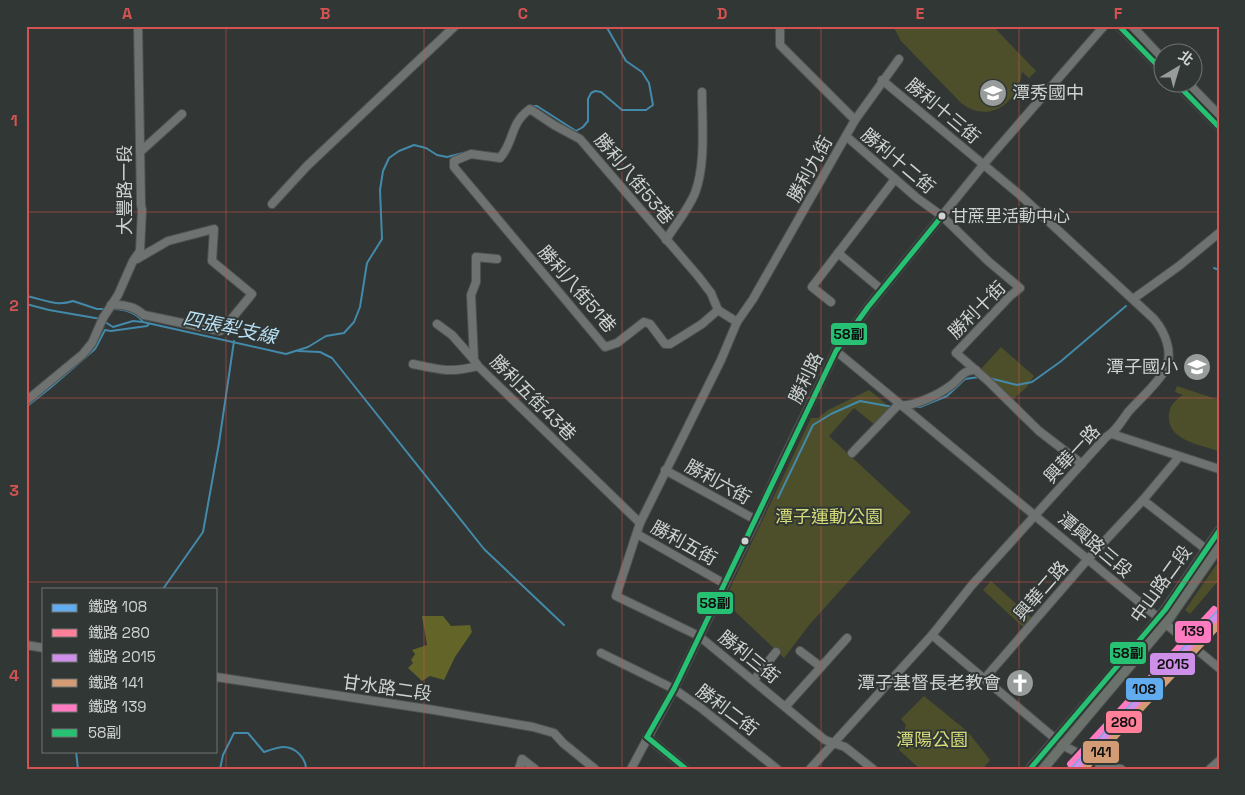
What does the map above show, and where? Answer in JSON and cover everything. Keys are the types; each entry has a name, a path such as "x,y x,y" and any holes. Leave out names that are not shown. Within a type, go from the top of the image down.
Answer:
{"main road":[{"name":"中山路二段","path":"1162,621 1219,531"},
{"name":"中山路二段","path":"1030,769 1060,743 1116,680 1219,547"},
{"name":"中山路二段","path":"1043,769 1060,743"}],"street":[{"name":"大豐路一段","path":"26,401 88,349 103,318 118,295 133,261 140,252 142,210 138,26"},
{"path":"272,204 307,166 455,26"},
{"path":"780,26 780,45 855,120"},
{"name":"勝利路","path":"631,769 674,689 836,351 882,290 984,164 1104,26"},
{"path":"1119,26 1152,60"},
{"path":"1132,26 1152,47"},
{"name":"勝利九街","path":"721,360 737,322 753,299 855,120 899,58"},
{"name":"勝利十三街","path":"882,80 984,164"},
{"path":"666,240 694,194 697,184 702,139 702,92"},
{"path":"1185,92 1219,127"},
{"path":"1197,92 1219,115"},
{"name":"勝利八街53巷","path":"454,167 454,161 471,154 500,158 507,150 512,132 522,115 530,109 580,139 698,276 710,293 718,310"},
{"path":"140,152 182,114"},
{"name":"勝利十二街","path":"846,136 895,179 942,216 988,261 1020,288"},
{"name":"興華一路","path":"810,769 932,635 964,595 1106,437 1112,434 1123,418 1163,372 1167,361 1164,333 1154,319 984,164"},
{"name":"勝利八街51巷","path":"454,167 606,346 617,343 644,322 650,324 665,344 670,344 702,324 718,310"},
{"path":"831,302 812,287 895,179"},
{"path":"111,305 122,304 138,310 144,315 220,331 252,294 212,261 214,229 168,241 133,261"},
{"path":"1133,299 1219,234"},
{"path":"838,253 882,290"},
{"name":"勝利五街43巷","path":"497,258 476,257 476,282 471,295 476,363 640,523"},
{"name":"勝利十街","path":"982,375 956,353 1010,296 1020,288"},
{"path":"718,310 737,322"},
{"path":"413,364 443,371 462,370 476,363 452,335 437,324"},
{"name":"潭興路三段","path":"836,351 901,407 1036,515 1219,668"},
{"name":"勝利六街","path":"721,360 666,470 756,520"},
{"path":"852,453 901,407 940,393 952,385 965,372 982,375 1039,430 1082,464"},
{"path":"1112,434 1219,469"},
{"name":"興華二路","path":"985,678 1179,457"},
{"name":"勝利五街","path":"666,470 636,534 725,584"},
{"path":"1143,500 1207,550"},
{"name":"勝利三街","path":"636,534 616,596 699,636 826,740 845,747 873,769"},
{"path":"932,635 1060,743 1106,767 1121,769"},
{"path":"786,706 847,638"},
{"path":"26,645 42,648"},
{"path":"800,651 821,667"},
{"path":"754,680 776,652"},
{"name":"勝利二街","path":"601,653 674,689 778,769"},
{"name":"甘水路二段","path":"218,677 533,727 554,733 595,769"},
{"path":"647,737 686,769"},
{"path":"519,769 522,759 535,769"},
{"path":"1210,769 1219,761"}],"green space":[{"path":"893,26 993,26 1036,71 1029,78 1022,72 1020,83 1015,93 1001,107 992,111 982,112 972,109 961,103 901,41"},
{"path":"1001,347 1034,376 1027,387 1013,399 980,370"},
{"path":"1177,386 1219,400 1219,451 1194,444 1178,436 1173,430 1169,414 1174,403 1183,395 1175,392"},
{"name":"潭子運動公園","path":"869,390 890,407 875,425 854,408 829,436 911,512 810,624 784,658 724,601 811,418 818,418 828,410"},
{"path":"1219,561 1219,580 1190,614 1185,610"},
{"path":"991,581 1033,619 1024,628 983,590"},
{"path":"422,616 443,616 451,626 470,625 472,632 455,657 444,680 430,676 422,681 408,668 413,663 411,660 415,654 412,650 427,645"},
{"name":"潭陽公園","path":"924,696 968,732 990,760 983,769 920,769 899,750 906,725 901,719"}],"waterway":[{"name":"四張犁支線","path":"531,106 537,106 576,131 588,121 588,99 591,93 595,91 601,92 622,110 646,110 653,105 649,83 642,72 626,61 606,26"},
{"name":"四張犁支線","path":"105,322 113,327 133,321 143,322 286,354 308,347 326,336 344,333 354,322 360,307 367,263 382,239 380,190 383,171 389,158 399,151 414,145 426,148 437,155 447,157 467,152"},
{"name":"四張犁支線","path":"472,151 499,154"},
{"path":"1214,268 1219,270"},
{"path":"26,296 55,303 73,301 97,309 105,309"},
{"path":"26,304 101,319"},
{"path":"989,378 1017,385 1032,382 1060,362 1126,306"},
{"path":"112,309 129,312 143,322"},
{"path":"26,407 95,349 105,330 111,331 147,326 149,324"},
{"path":"164,588 203,532 219,443 234,341"},
{"path":"298,351 320,352 332,358 484,549 564,625"},
{"path":"915,407 920,407 947,396 965,379 979,377"},
{"path":"778,498 813,425 831,414 860,401 893,407"},
{"path":"220,769 223,755 234,733 248,733 264,752 288,747 302,757 306,769"},
{"path":"76,752 78,769"}],"rail line":[{"name":"139","path":"1070,764 1214,609"},
{"name":"108","path":"1070,769 1219,609"},
{"name":"2015","path":"1075,769 1219,614"},
{"name":"280","path":"1080,769 1219,620"},
{"name":"141","path":"1085,769 1219,625"}],"transit line":[{"name":"58副","path":"1119,26 1152,60"},
{"name":"58副","path":"1185,92 1219,127"},
{"name":"58副","path":"647,737 674,689 836,351 868,307 942,216"},
{"name":"58副","path":"1030,769 1165,610 1219,531"},
{"name":"58副","path":"647,737 686,769"}],"place":[{"name":"潭秀國中","path":"993,93"},
{"name":"甘蔗里活動中心","path":"942,216"},
{"name":"潭子國小","path":"1197,367"},
{"name":"潭子基督長老教會","path":"1020,683"}]}
